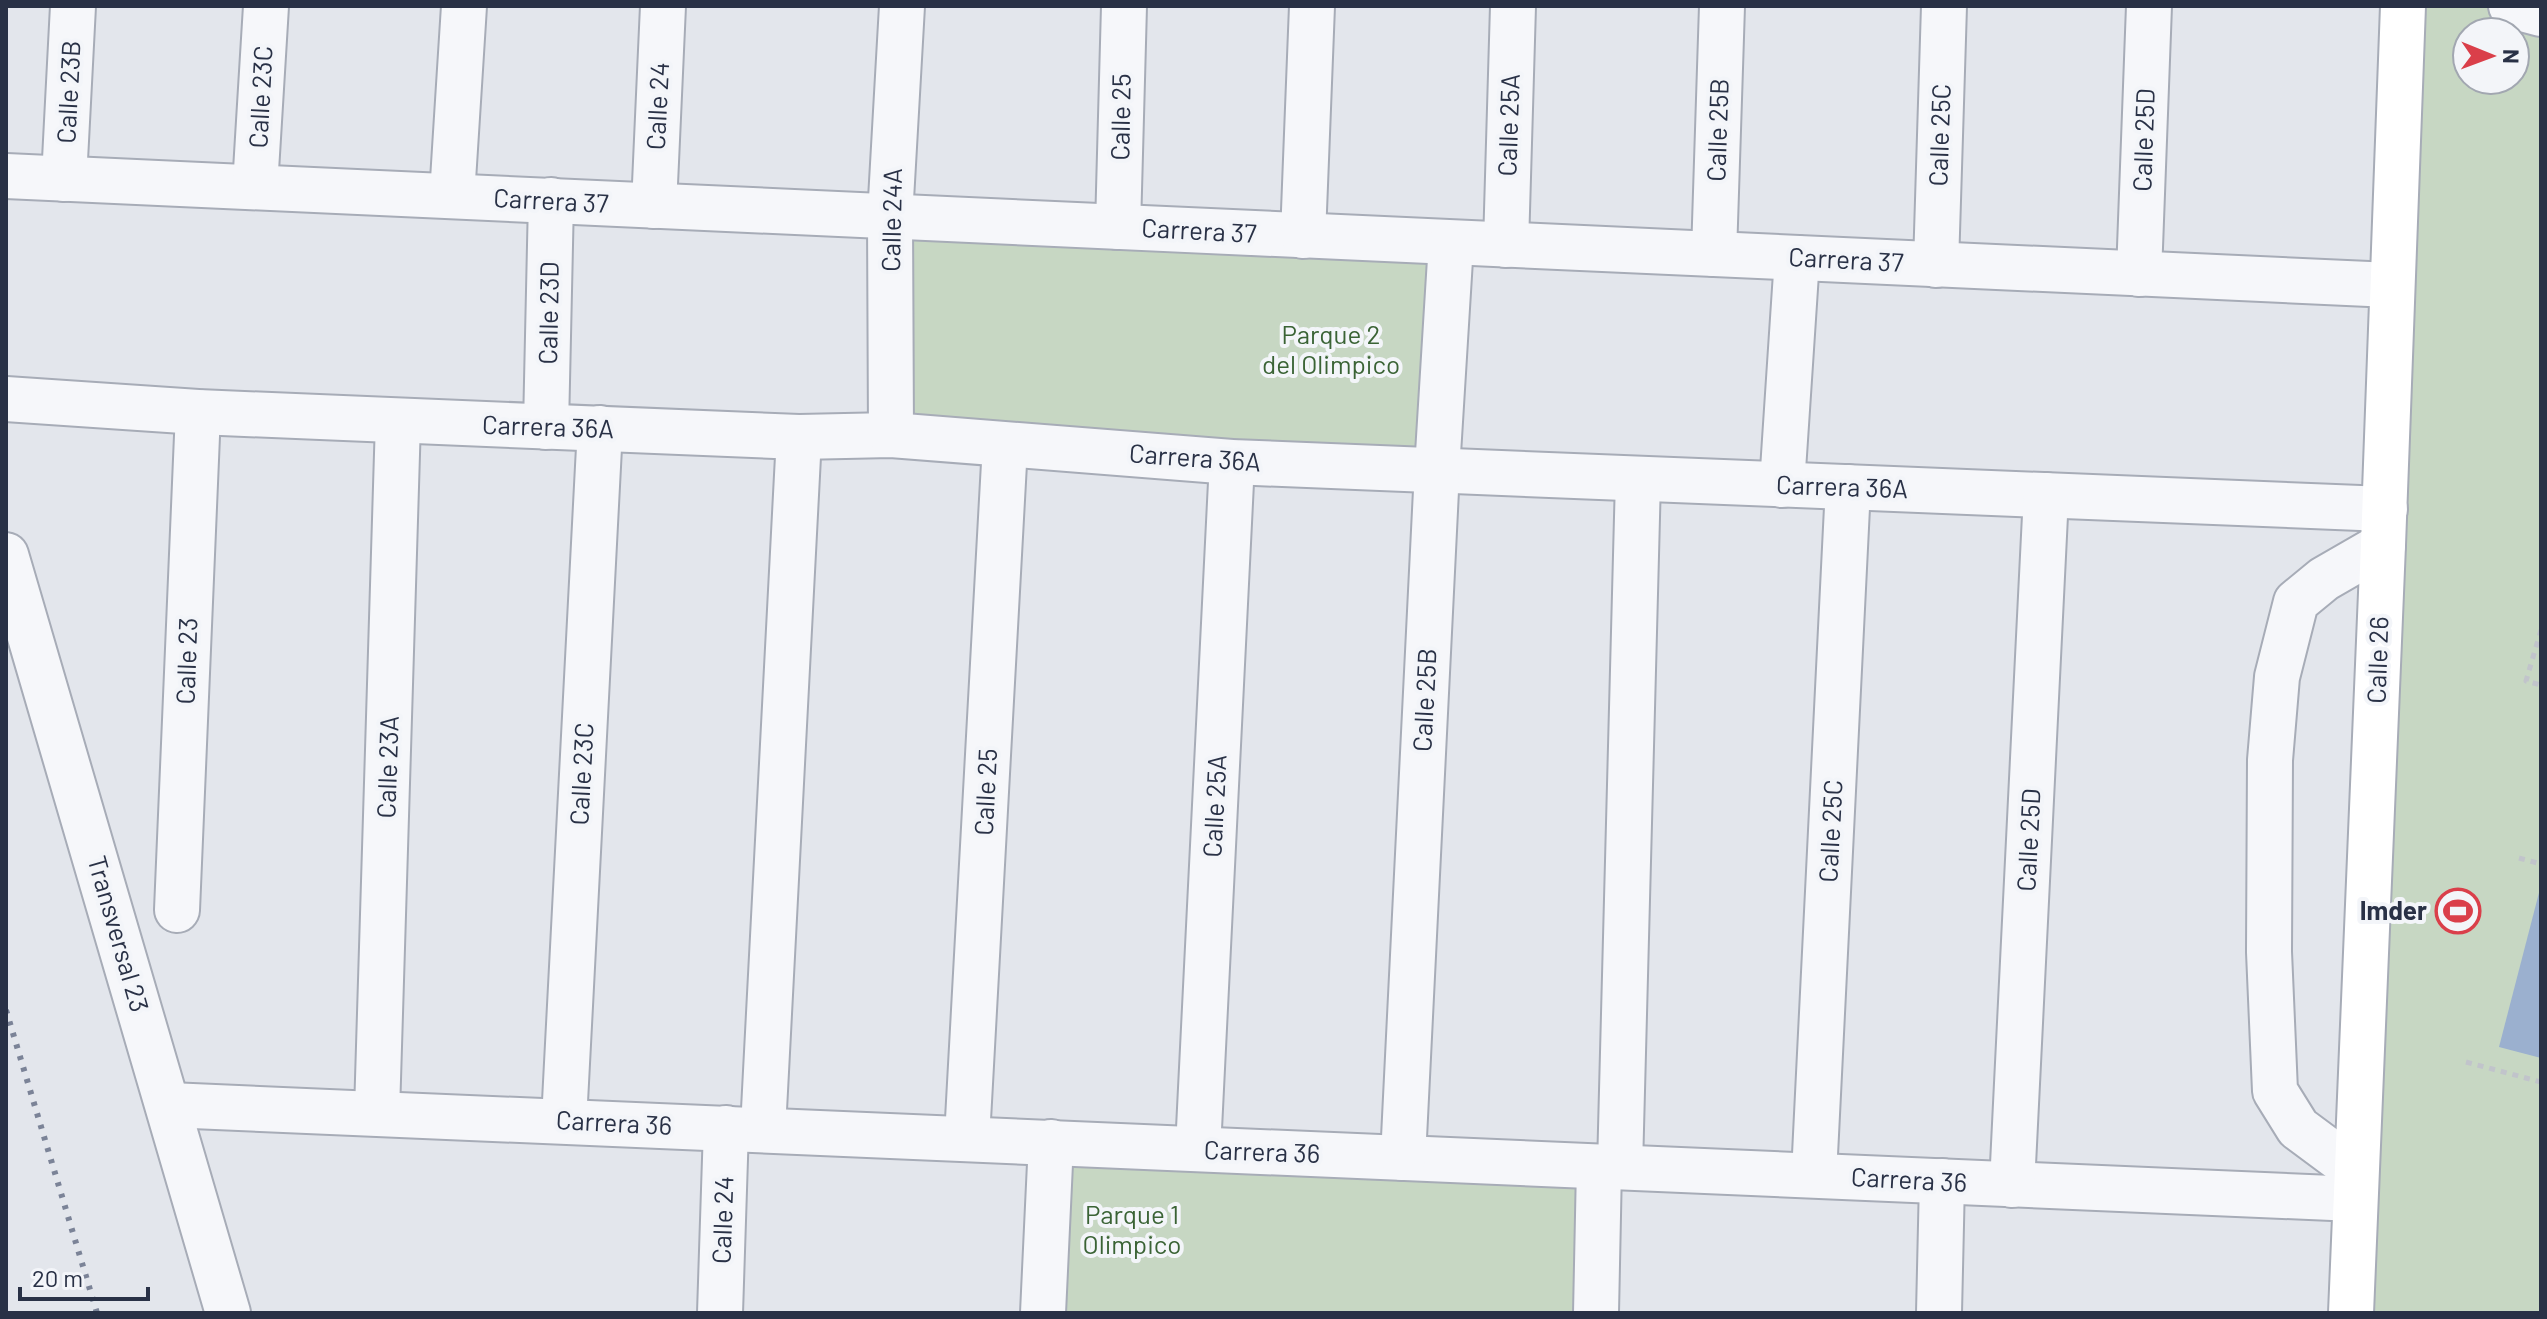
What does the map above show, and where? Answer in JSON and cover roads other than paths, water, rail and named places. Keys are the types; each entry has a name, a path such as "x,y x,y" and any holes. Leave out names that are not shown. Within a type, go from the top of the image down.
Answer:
{"street":[{"name":"Calle 23B","path":"64,179 73,6"},
{"name":"Calle 23C","path":"255,187 266,6"},
{"path":"452,196 464,6"},
{"name":"Calle 24","path":"654,206 663,6"},
{"name":"Calle 24A","path":"891,435 890,217 902,6"},
{"name":"Calle 25","path":"1118,227 1124,6"},
{"path":"1303,236 1312,6"},
{"name":"Calle 25A","path":"1506,245 1513,6"},
{"name":"Calle 25B","path":"1714,254 1722,6"},
{"name":"Calle 25C","path":"1936,265 1944,6"},
{"name":"Calle 25D","path":"2139,274 2149,6"},
{"name":"Calle 26","path":"2351,1313 2403,6"},
{"path":"2511,6 2541,14"},
{"name":"Carrera 37","path":"6,176 2391,285"},
{"name":"Calle 23D","path":"546,427 551,200"},
{"name":"Calle 25B","path":"1403,1158 1451,243"},
{"path":"1782,485 1797,258"},
{"name":"Carrera 36A","path":"6,399 398,421 799,437 891,435 1232,462 2046,495 2384,527"},
{"name":"Calle 23","path":"177,910 198,412"},
{"name":"Calle 23A","path":"377,1112 398,421"},
{"name":"Calle 23C","path":"564,1121 600,428"},
{"name":"Calle 24","path":"720,1313 745,1128 799,437"},
{"name":"Calle 25","path":"967,1138 1005,445"},
{"name":"Calle 25A","path":"1198,1149 1232,462"},
{"path":"1596,1313 1610,1167 1638,479"},
{"name":"Calle 25C","path":"1814,1175 1848,487"},
{"name":"Calle 25D","path":"2012,1185 2046,495"},
{"path":"2355,1185 2298,1128 2275,1091 2269,952 2270,760 2277,677 2296,602 2384,527"},
{"name":"Transversal 23","path":"6,555 228,1313"},
{"name":"Carrera 36","path":"169,1105 2012,1185 2355,1185"},
{"path":"1043,1313 1051,1142"},
{"path":"1939,1313 1942,1181"}],"water":[{"path":"2541,885 2541,1058 2499,1047"}],"railway":[{"path":"6,1010 97,1313"}],"place":[{"name":"Imder","path":"2458,911"}],"park label":[{"name":"Parque 2 del Olimpico","path":"1331,350"},
{"name":"Parque 1 Olimpico","path":"1132,1230"}]}
